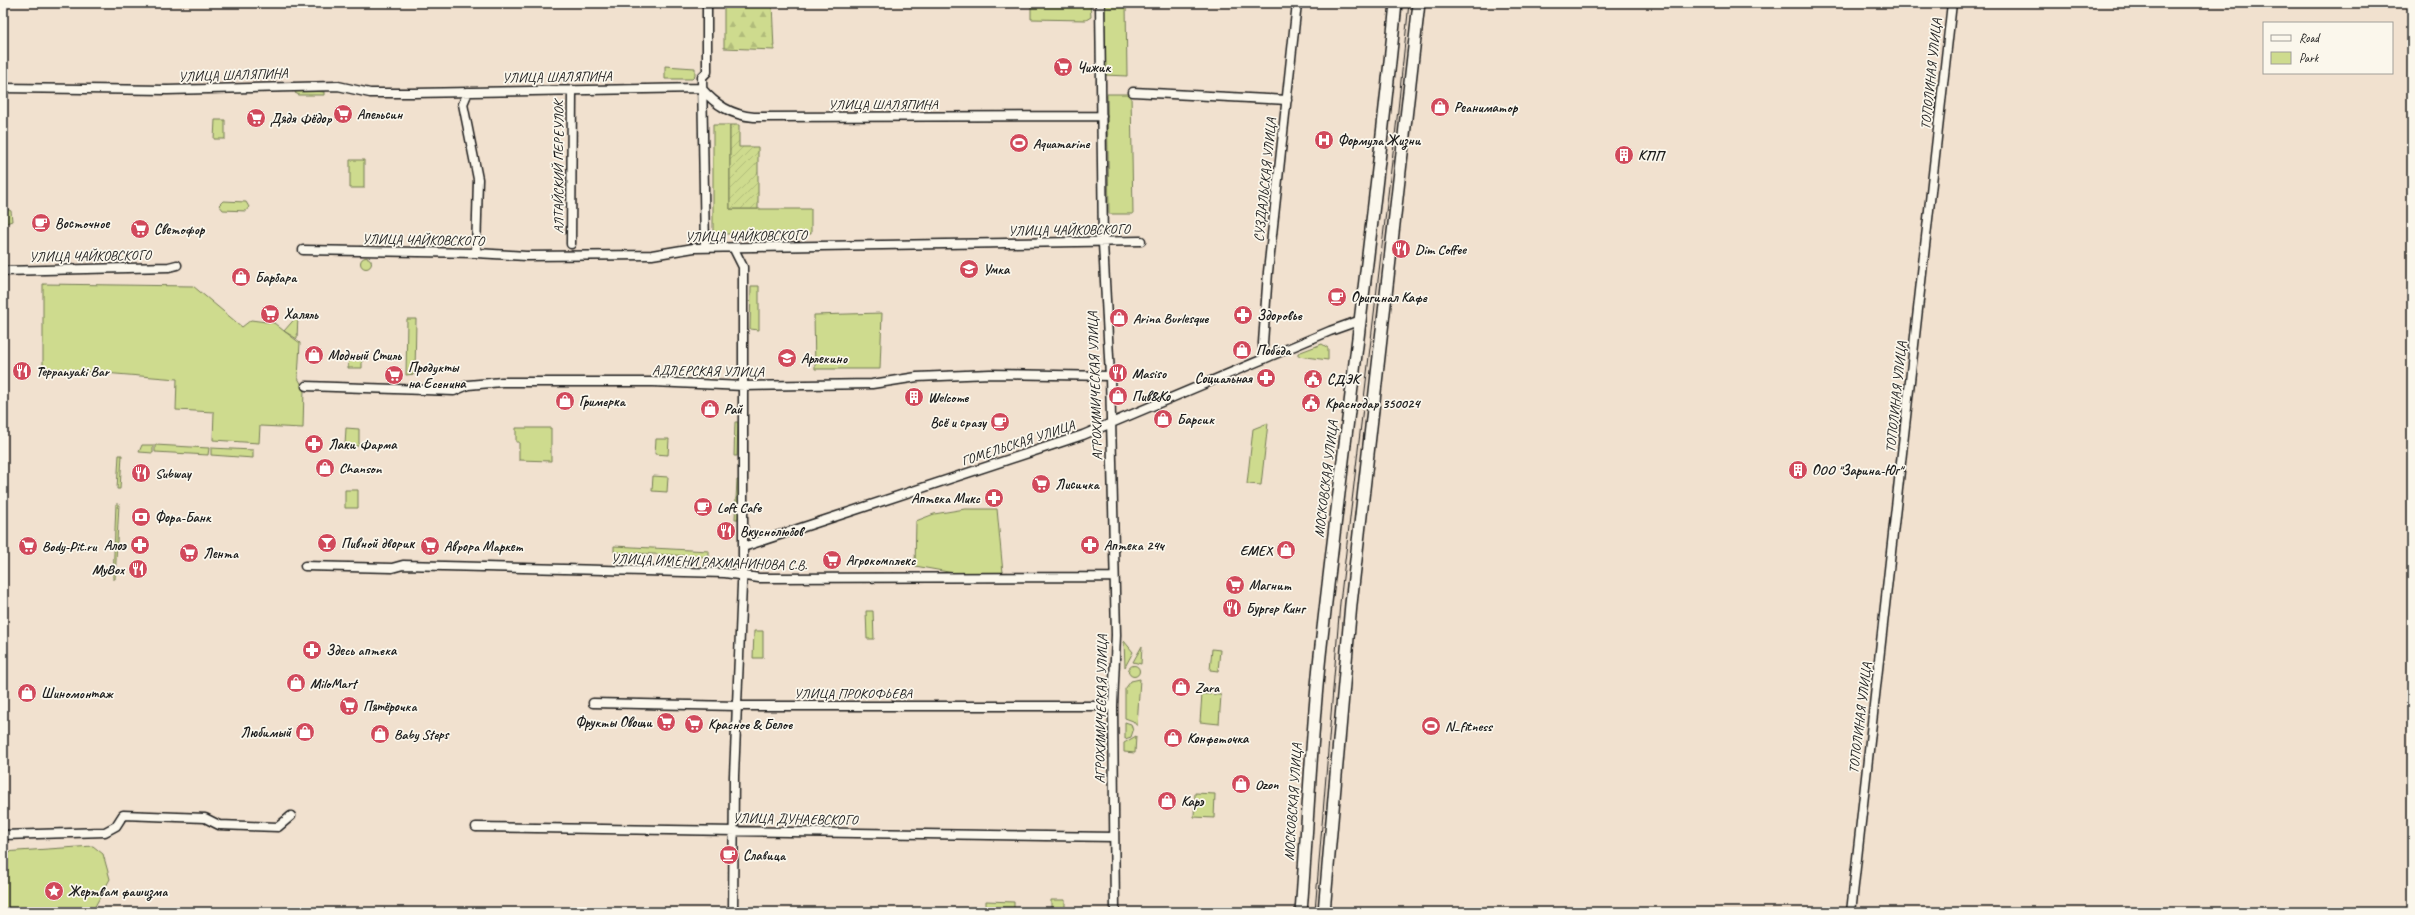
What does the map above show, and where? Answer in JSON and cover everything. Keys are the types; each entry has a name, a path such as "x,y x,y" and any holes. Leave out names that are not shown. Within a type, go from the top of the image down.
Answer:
{"street":[{"path":"705,248 701,88 702,77 707,72 707,3"},
{"name":"АГРОХИМИЧЕСКАЯ УЛИЦА","path":"1100,3 1103,243 1110,376 1113,577 1116,635 1113,706 1115,912"},
{"name":"СУЗДАЛЬСКАЯ УЛИЦА","path":"1264,360 1263,343 1268,272 1297,3"},
{"name":"МОСКОВСКАЯ УЛИЦА","path":"1301,912 1307,811 1321,644 1361,320 1396,3"},
{"path":"1324,912 1351,604 1419,3"},
{"name":"ТОПОЛИНАЯ УЛИЦА","path":"1851,912 1952,3"},
{"name":"УЛИЦА ШАЛЯПИНА","path":"3,88 167,90 338,86 370,93 701,88 714,103 728,111 740,116 754,117 1102,116"},
{"name":"АЛТАЙСКИЙ ПЕРЕУЛОК","path":"571,244 572,90"},
{"path":"468,92 463,104 478,179 476,253"},
{"path":"1134,92 1287,100"},
{"name":"УЛИЦА ЧАЙКОВСКОГО","path":"303,250 476,253 526,256 652,255 705,248 734,249 1103,243 1141,241"},
{"path":"733,912 733,831 743,547 744,386 743,267 734,249"},
{"name":"УЛИЦА ЧАЙКОВСКОГО","path":"3,271 169,267 177,265"},
{"name":"ГОМЕЛЬСКАЯ УЛИЦА","path":"743,547 802,529 1110,424 1330,331 1361,320"},
{"name":"АДЛЕРСКАЯ УЛИЦА","path":"306,386 454,390 468,385 502,382 660,382 744,386 872,384 917,376 990,374 1110,376"},
{"name":"УЛИЦА ИМЕНИ РАХМАНИНОВА С.В.","path":"305,566 392,568 403,565 669,571 725,573 742,577 1113,577"},
{"name":"УЛИЦА ПРОКОФЬЕВА","path":"593,703 737,706 1113,706"},
{"path":"3,835 105,832 116,826 123,815 205,818 219,825 278,827 291,816"},
{"name":"УЛИЦА ДУНАЕВСКОГО","path":"476,827 1114,837"}],"green space":[{"path":"724,3 772,3 774,50 724,48"},
{"path":"1031,3 1090,3 1091,17 1086,20 1031,19"},
{"path":"1105,3 1126,3 1127,76 1104,75"},
{"path":"665,66 695,68 695,76 692,79 665,79"},
{"path":"297,89 324,92 324,95 299,95 295,93"},
{"path":"1107,94 1131,94 1133,214 1109,214"},
{"path":"215,120 225,120 225,139 214,139"},
{"path":"713,125 730,125 730,209 811,209 811,234 713,234"},
{"path":"730,125 739,125 739,147 758,147 758,209 730,209"},
{"path":"350,160 364,160 364,188 350,188"},
{"path":"223,201 246,202 249,207 246,211 223,210 219,205"},
{"path":"3,207 11,211 12,221 4,224"},
{"path":"366,257 370,259 372,263 370,267 366,269 362,267 360,263 362,259"},
{"path":"43,284 193,286 242,327 251,320 274,323 300,343 298,378 304,389 303,428 260,426 259,443 213,440 214,412 176,410 177,379 43,368"},
{"path":"751,286 759,286 759,330 750,329"},
{"path":"882,313 880,369 815,369 814,315"},
{"path":"298,315 297,339 284,331"},
{"path":"407,319 416,319 415,374 406,375"},
{"path":"1322,344 1328,348 1328,360 1298,356 1298,353"},
{"path":"349,357 362,357 362,368 348,368"},
{"path":"735,422 738,422 737,456 734,456"},
{"path":"1268,423 1261,485 1247,484 1253,429"},
{"path":"346,428 359,429 359,446 345,446"},
{"path":"516,428 551,428 551,461 519,460 519,442 516,442"},
{"path":"656,439 669,439 668,455 655,454"},
{"path":"142,445 153,445 153,453 139,452"},
{"path":"155,445 209,448 208,455 155,452"},
{"path":"211,448 253,450 253,458 211,455"},
{"path":"119,455 122,455 120,489 117,489"},
{"path":"653,476 668,477 667,492 652,491"},
{"path":"737,480 740,480 738,519 735,519"},
{"path":"345,490 358,490 358,508 345,508"},
{"path":"116,504 119,504 115,579 113,579"},
{"path":"965,509 997,509 1003,573 954,573 915,566 916,521 934,514"},
{"path":"614,546 709,551 709,557 614,552"},
{"path":"866,611 873,611 874,639 867,639"},
{"path":"754,631 763,631 763,658 753,658"},
{"path":"1124,641 1133,652 1125,667"},
{"path":"1142,646 1141,664 1133,662"},
{"path":"1212,649 1220,650 1218,671 1210,670"},
{"path":"1134,665 1138,667 1140,671 1138,675 1134,677 1130,675 1128,671 1130,667"},
{"path":"1140,679 1137,726 1133,721 1125,718 1125,689 1131,681"},
{"path":"1202,694 1221,695 1219,724 1200,722"},
{"path":"1125,722 1131,724 1133,731 1131,737 1125,739"},
{"path":"1136,736 1135,753 1124,752 1124,743"},
{"path":"1195,793 1215,794 1214,818 1194,817"},
{"path":"93,846 103,854 110,879 93,910 3,911 3,852"},
{"path":"1051,900 1065,900 1065,912 1051,912"},
{"path":"986,901 1014,902 1014,912 986,912"}],"tram line":[{"path":"1315,912 1340,603 1398,110 1409,3"}],"place":[{"name":"Чижик","path":"1063,67"},
{"name":"Реаниматор","path":"1440,107"},
{"name":"Апельсин","path":"343,114"},
{"name":"Дядя Фёдор","path":"256,118"},
{"name":"Формула Жизни","path":"1324,140"},
{"name":"Aquamarine","path":"1019,143"},
{"name":"КПП","path":"1624,155"},
{"name":"Восточное","path":"41,223"},
{"name":"Светофор","path":"140,229"},
{"name":"Dim Coffee","path":"1401,249"},
{"name":"Умка","path":"969,269"},
{"name":"Барбара","path":"241,277"},
{"name":"Оригинал Кафе","path":"1337,297"},
{"name":"Халяль","path":"270,314"},
{"name":"Здоровье","path":"1243,315"},
{"name":"Arina Burlesque","path":"1119,318"},
{"name":"Победа","path":"1242,350"},
{"name":"Модный Стиль","path":"314,355"},
{"name":"Арлекино","path":"787,358"},
{"name":"Teppanyaki Bar","path":"22,371"},
{"name":"Masiso","path":"1118,373"},
{"name":"Продукты на Есенина","path":"394,375"},
{"name":"Социальная","path":"1266,378"},
{"name":"СДЭК","path":"1313,379"},
{"name":"Пив&Ко","path":"1118,396"},
{"name":"Welcome","path":"914,397"},
{"name":"Гримерка","path":"565,401"},
{"name":"Краснодар 350024","path":"1311,403"},
{"name":"Рай","path":"710,409"},
{"name":"Барсик","path":"1163,419"},
{"name":"Всё и сразу","path":"1000,422"},
{"name":"Лаки Фарма","path":"314,444"},
{"name":"Chanson","path":"325,468"},
{"name":"ООО \"Зарина-Юг\"","path":"1798,470"},
{"name":"Subway","path":"141,473"},
{"name":"Лисичка","path":"1041,484"},
{"name":"Аптека Микс","path":"994,498"},
{"name":"Loft Cafe","path":"703,507"},
{"name":"Фора-Банк","path":"141,517"},
{"name":"Вкуснолюбов","path":"726,531"},
{"name":"Пивной дворик","path":"327,543"},
{"name":"Алоэ","path":"140,545"},
{"name":"Аптека 24ч","path":"1090,545"},
{"name":"Body-Pit.ru","path":"28,546"},
{"name":"Аврора Маркет","path":"430,546"},
{"name":"EMEX","path":"1286,550"},
{"name":"Лента","path":"189,553"},
{"name":"Агрокомплекс","path":"832,560"},
{"name":"MyBox","path":"138,569"},
{"name":"Магнит","path":"1235,585"},
{"name":"Бургер Кинг","path":"1232,608"},
{"name":"Здесь аптека","path":"312,650"},
{"name":"MiloMart","path":"296,683"},
{"name":"Zara","path":"1181,687"},
{"name":"Шиномонтаж","path":"27,693"},
{"name":"Пятёрочка","path":"349,706"},
{"name":"Фрукты Овощи","path":"666,722"},
{"name":"Красное & Белое","path":"694,724"},
{"name":"N_fitness","path":"1431,726"},
{"name":"Любимый","path":"305,732"},
{"name":"Baby Steps","path":"380,734"},
{"name":"Конфеточка","path":"1173,738"},
{"name":"Ozon","path":"1241,784"},
{"name":"Карэ","path":"1167,801"},
{"name":"Славица","path":"729,855"},
{"name":"Жертвам фашизма","path":"54,891"}]}
